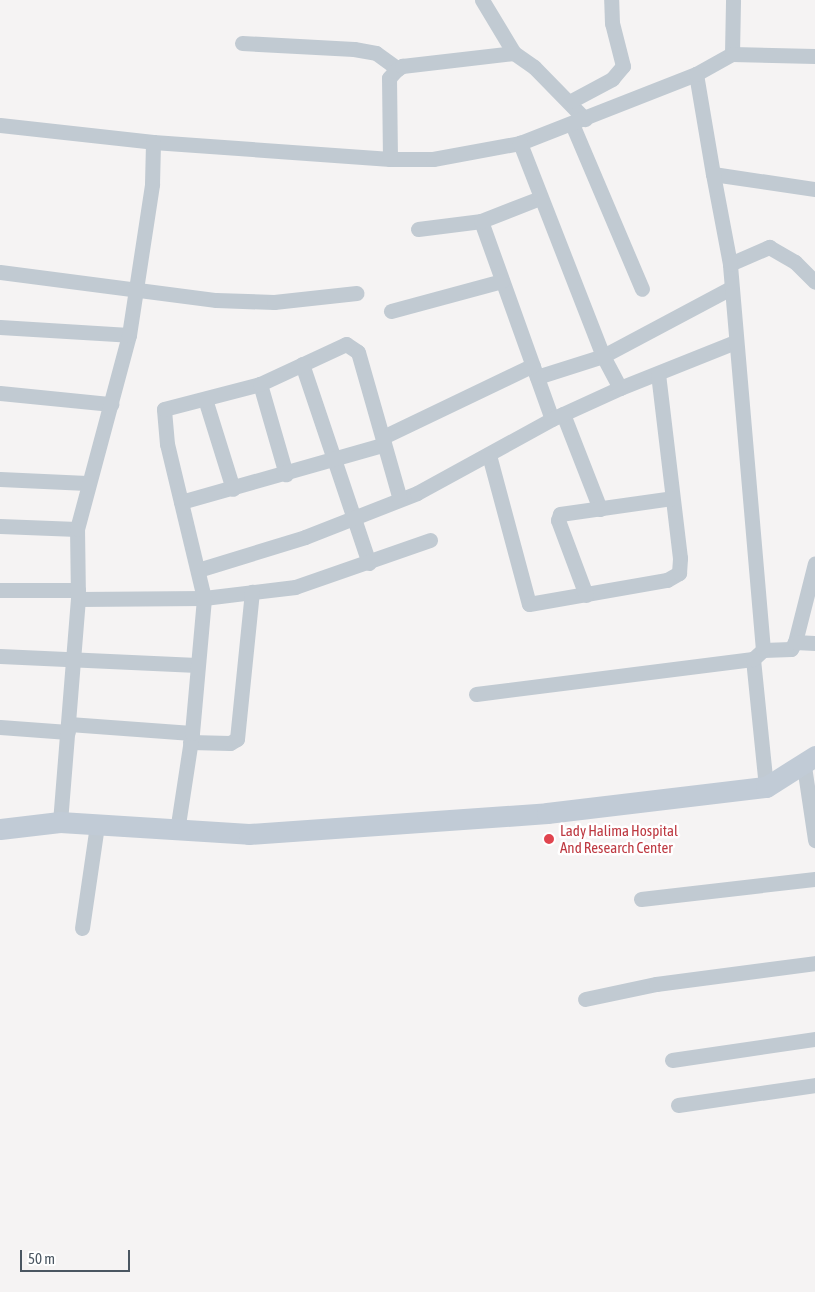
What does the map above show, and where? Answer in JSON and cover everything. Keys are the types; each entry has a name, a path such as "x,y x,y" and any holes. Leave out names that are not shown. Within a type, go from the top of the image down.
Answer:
{"main road":[{"path":"0,829 60,822 177,831 249,834 547,813 766,787 810,761"}],"street":[{"path":"482,0 514,53 571,101 642,289"},
{"path":"571,101 612,79 623,66 612,23 611,0"},
{"path":"732,54 733,0"},
{"path":"242,43 354,49 376,53 398,69"},
{"path":"390,159 390,78 398,69 514,53"},
{"path":"0,125 154,142 390,159 433,159 520,143 696,74 732,54 815,56"},
{"path":"696,74 730,264 766,787"},
{"path":"60,822 78,595 77,529 87,484 130,336 152,184 154,142"},
{"path":"520,143 540,198 604,356 620,388"},
{"path":"714,174 815,189"},
{"path":"418,229 481,221 540,198"},
{"path":"481,221 535,371 600,509"},
{"path":"730,264 769,247 795,262 815,282"},
{"path":"0,272 137,292 274,302 357,293"},
{"path":"391,311 502,281"},
{"path":"181,502 336,460 383,441 535,371 604,356 731,288"},
{"path":"0,327 130,336"},
{"path":"198,570 352,518 400,499 489,455 558,417 620,388 735,342"},
{"path":"177,831 191,737 204,598 167,444 164,409 260,384 341,345 358,352 400,499"},
{"path":"302,364 336,460 352,518 368,563"},
{"path":"489,455 526,600 541,603 667,580 679,572 658,374"},
{"path":"260,384 286,474"},
{"path":"0,393 111,404"},
{"path":"205,399 233,489"},
{"path":"0,479 87,484"},
{"path":"586,595 558,517 672,498"},
{"path":"0,526 77,529"},
{"path":"0,590 78,595 204,598 295,587 430,540"},
{"path":"476,694 791,649 795,642 815,563"},
{"path":"0,727 68,728 191,737 230,743 237,739 252,592"},
{"path":"795,642 815,643"},
{"path":"0,656 197,665"},
{"path":"810,761 815,834"},
{"path":"82,928 97,825"},
{"path":"641,899 815,879"},
{"path":"585,999 656,984 815,963"},
{"path":"672,1060 815,1040"},
{"path":"678,1106 815,1085"}],"place":[{"name":"Lady Halima Hospital And Research Center","path":"549,839"}]}
